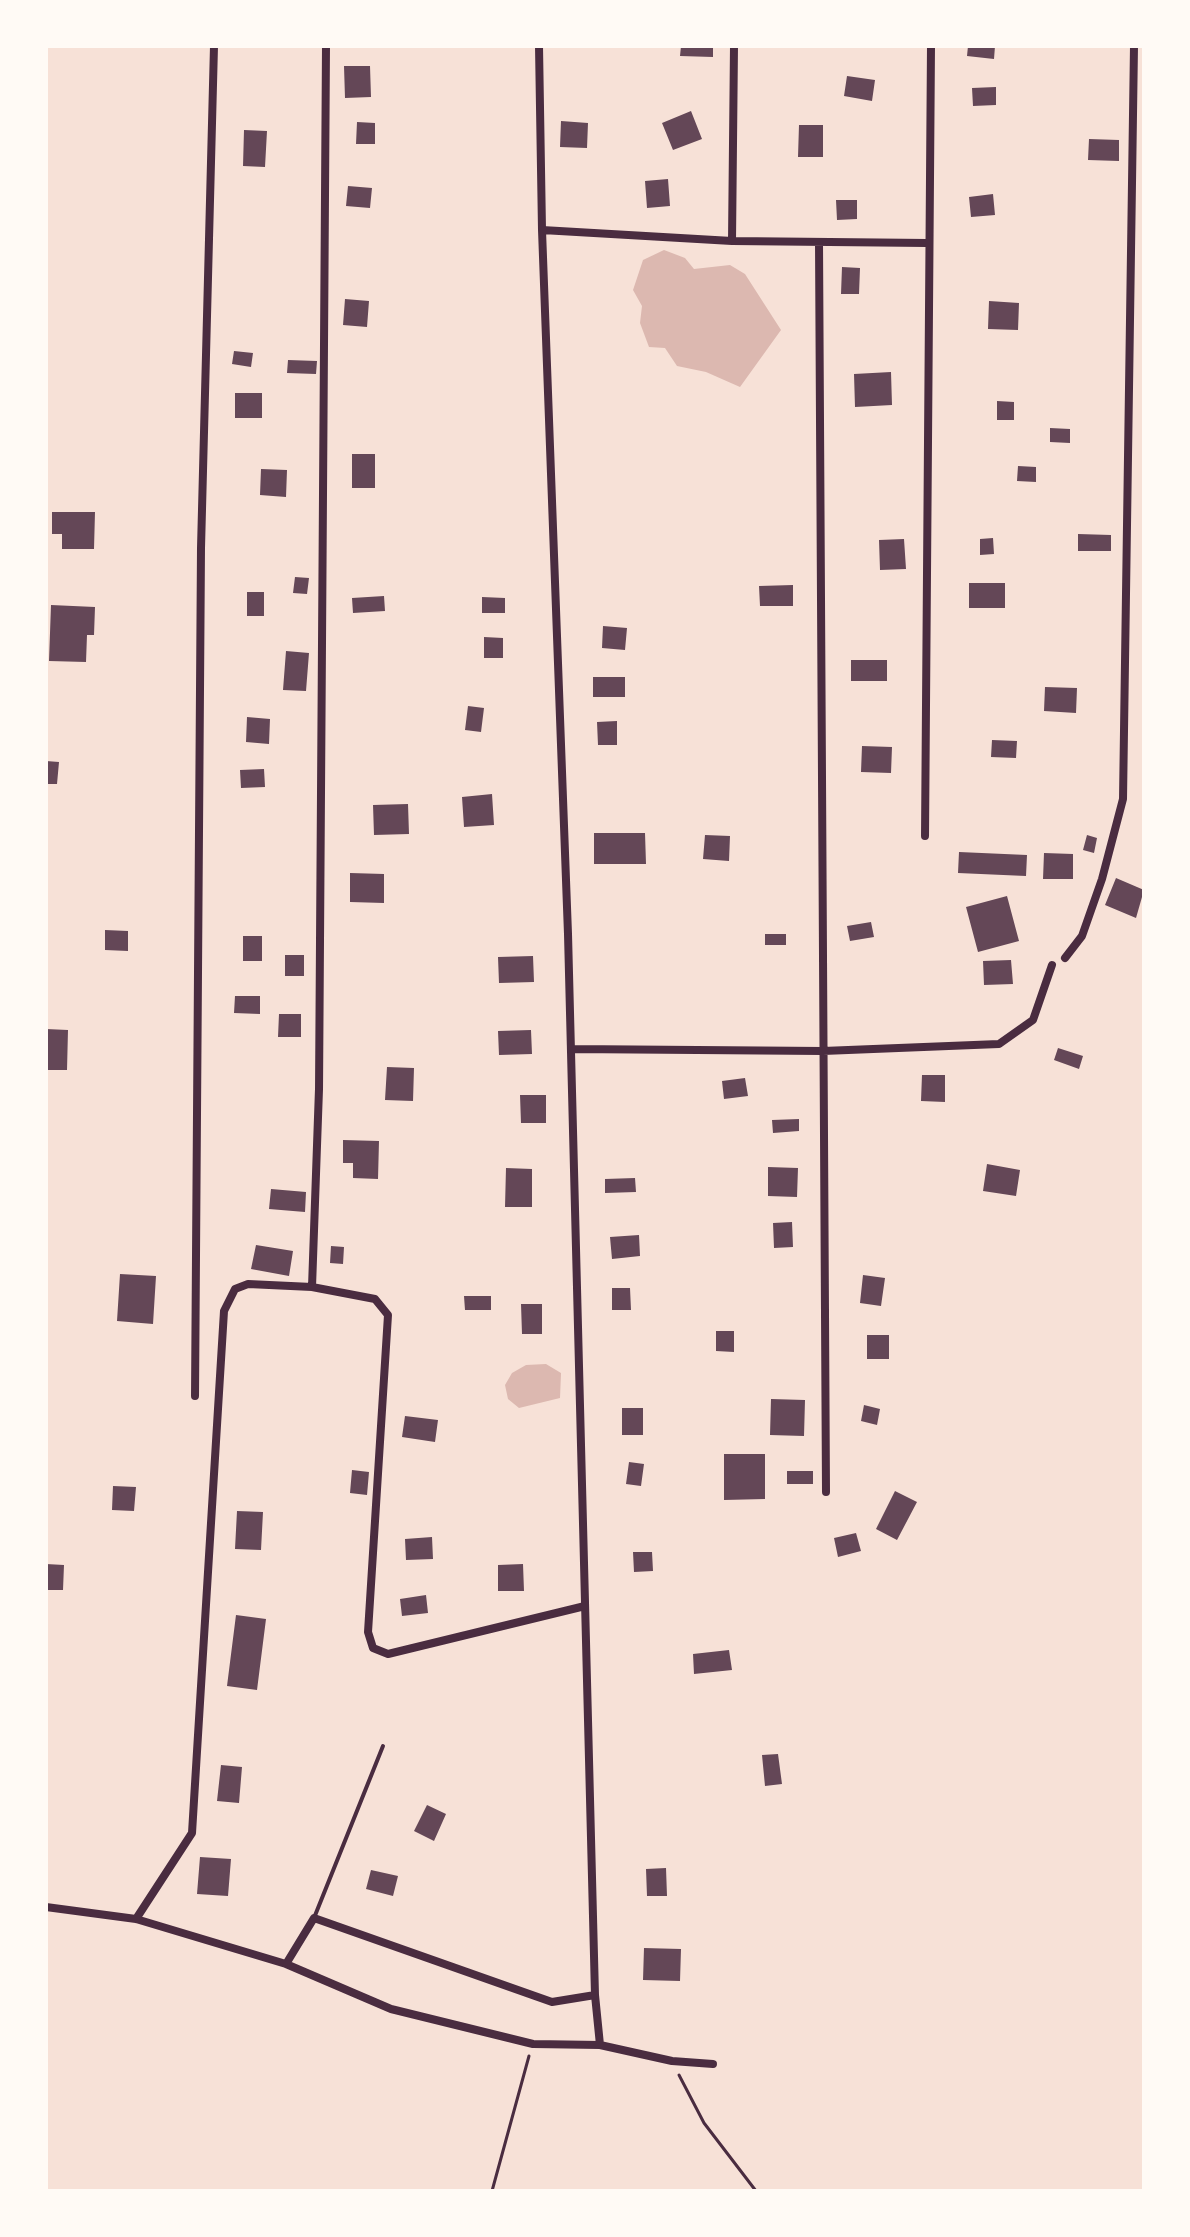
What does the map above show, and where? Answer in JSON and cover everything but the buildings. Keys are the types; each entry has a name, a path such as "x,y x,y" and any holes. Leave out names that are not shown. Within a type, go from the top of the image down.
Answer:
{"street":[{"path":"195,1396 201,548 214,46"},
{"path":"312,1287 319,1073 326,46"},
{"path":"539,46 542,230 571,1049 595,1995 600,2045"},
{"path":"732,241 734,46"},
{"path":"925,836 927,243 931,46"},
{"path":"1065,958 1082,936 1123,799 1134,46"},
{"path":"542,230 732,241 927,243"},
{"path":"819,242 826,1492"},
{"path":"571,1049 823,1051 999,1044 1033,1020 1052,965"},
{"path":"136,1919 192,1833 224,1311 235,1289 248,1284 312,1287 375,1299 388,1315 368,1632 373,1648 388,1654 585,1606"},
{"path":"46,1907 136,1919 286,1964 391,2009 533,2044 600,2045 672,2061 713,2064"},
{"path":"286,1964 314,1918 552,2002 595,1995"}],"lane":[{"path":"314,1918 383,1746"}],"path":[{"path":"492,2191 533,2044"},
{"path":"672,2061 704,2123 756,2191"}],"shaded area":[{"path":"664,250 685,258 694,269 730,265 745,274 781,330 740,387 706,372 677,366 665,348 649,347 640,323 642,306 633,290 643,260"},
{"path":"546,1364 561,1373 560,1398 519,1408 508,1399 505,1385 512,1373 526,1365"}]}
